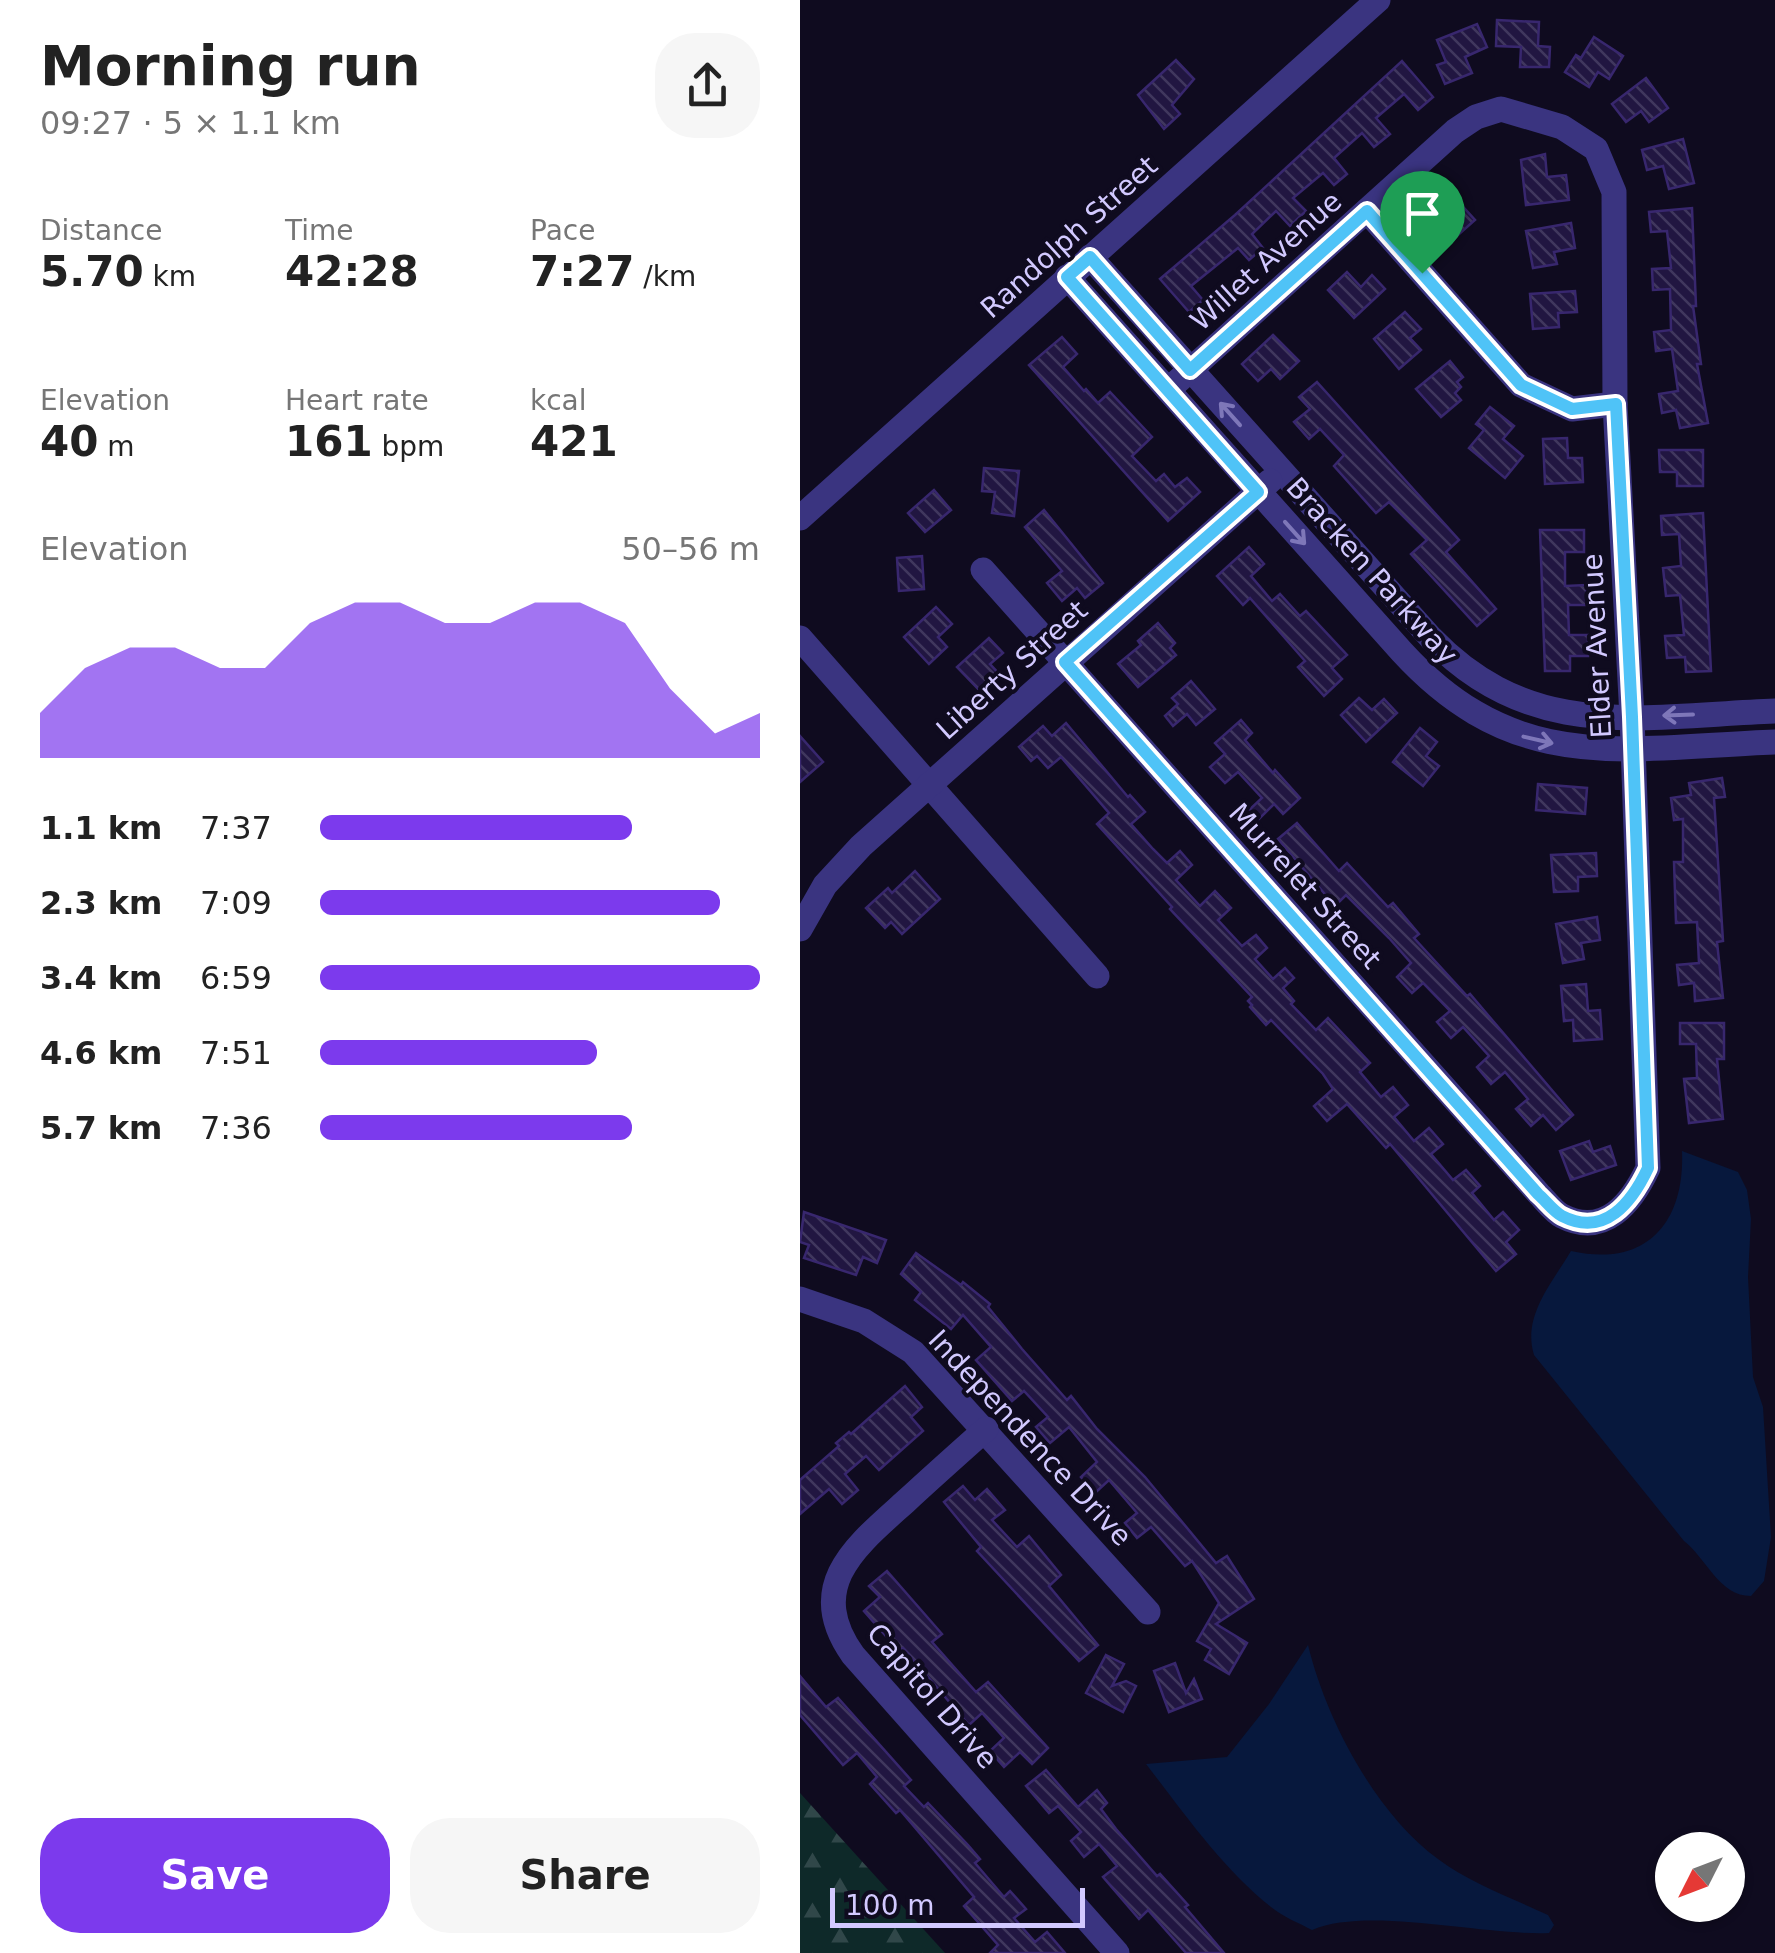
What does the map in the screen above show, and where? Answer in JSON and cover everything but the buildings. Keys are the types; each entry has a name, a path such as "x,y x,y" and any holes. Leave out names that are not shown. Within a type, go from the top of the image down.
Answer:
{"street":[{"name":"Randolph Street","path":"800,518 1378,0"},
{"name":"Willet Avenue","path":"1168,390 1466,123 1501,109"},
{"name":"Elder Avenue","path":"1501,109 1562,127 1596,149 1614,192 1616,404 1648,1168 1636,1194 1618,1212 1594,1223"},
{"path":"1367,211 1521,385 1572,409 1616,404"},
{"name":"Bracken Parkway","path":"1090,257 1432,638 1480,680 1546,710 1632,717 1775,712"},
{"name":"Bracken Parkway","path":"1067,277 1417,669 1467,711 1509,732 1590,748 1775,742"},
{"name":"Liberty Street","path":"800,929 825,885 841,866 1282,471"},
{"name":"Murrelet Street","path":"983,570 1538,1194 1562,1216 1594,1223"},
{"path":"800,638 1098,976"},
{"name":"Independence Drive","path":"800,1299 848,1315 895,1338 931,1369 1148,1612"},
{"name":"Capitol Drive","path":"986,1429 848,1557 834,1586 838,1628 853,1655 1117,1953"}],"green space":[{"path":"800,1793 945,1953 800,1953"}],"water":[{"path":"1682,1151 1738,1172 1747,1190 1751,1219 1748,1277 1753,1377 1763,1407 1771,1537 1764,1581 1751,1596 1730,1590 1684,1541 1534,1355 1531,1341 1535,1313 1571,1251 1620,1253 1640,1246 1668,1219 1681,1177"},
{"path":"1308,1645 1340,1733 1394,1817 1450,1868 1548,1915 1554,1925 1549,1933 1394,1921 1336,1923 1312,1930 1286,1917 1253,1892 1204,1839 1146,1764 1227,1757"}],"route":[{"path":"1367,211 1422,273 1521,385 1572,409 1616,404 1648,1168 1636,1194 1618,1212 1594,1223 1562,1216 1538,1194 1065,662 1258,492 1067,277 1090,257 1190,370 1367,211"}]}
